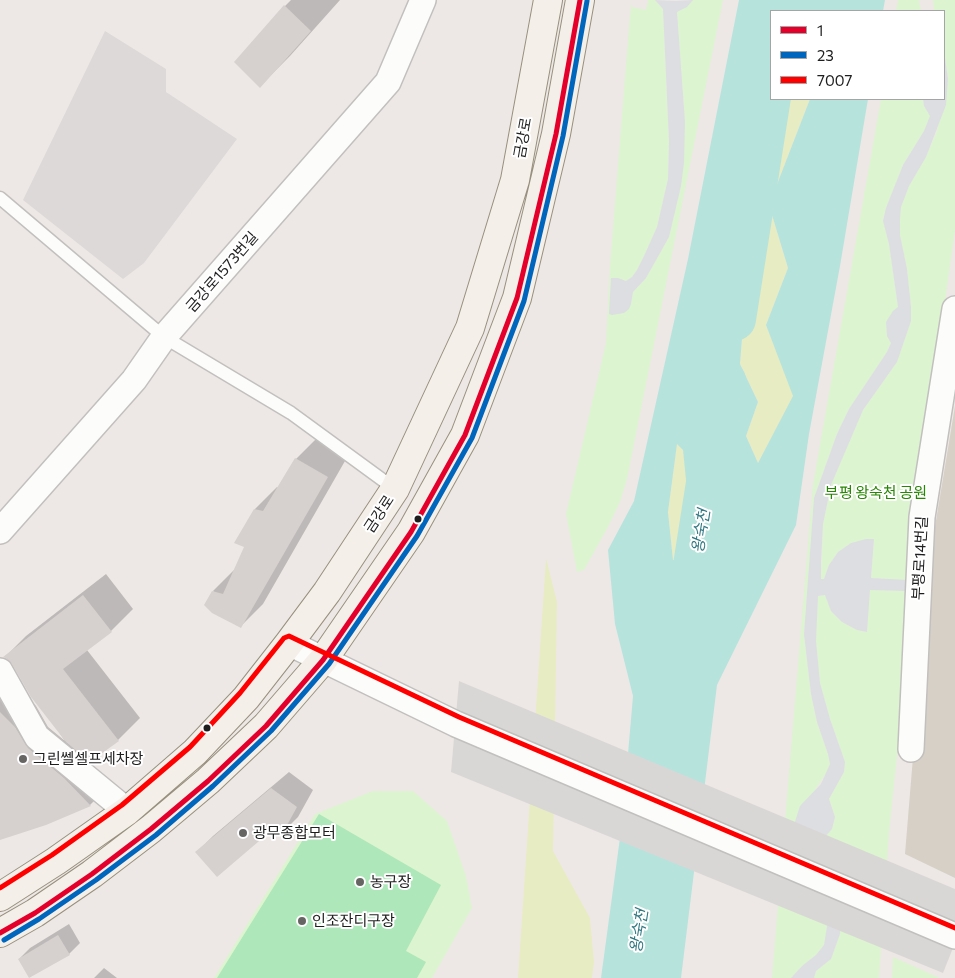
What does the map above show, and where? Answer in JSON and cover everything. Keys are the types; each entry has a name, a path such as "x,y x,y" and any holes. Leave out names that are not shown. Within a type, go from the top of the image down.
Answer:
{"main road":[{"name":"금강로","path":"0,897 56,861 127,811 195,752 246,698 289,643 327,592 395,489 470,328 515,180 548,0"},
{"name":"금강로","path":"0,933 35,913 92,874 151,829 208,781 266,726 322,660 411,532 465,435 517,298 556,134 580,0"}],"street":[{"name":"금강로1573번길","path":"0,531 134,380 164,337 388,82 423,0"},
{"name":"부평로14번길","path":"911,749 922,517 955,310"},
{"path":"289,643 456,724 955,936"},
{"path":"0,671 37,737 127,811"}],"lane":[{"path":"0,198 164,337 291,413 395,489"}],"shaded area":[{"path":"655,0 693,0 687,7 677,12 685,122 684,163 681,186 669,237 646,278 633,292 629,309 624,313 612,315 609,314 611,278 626,281 637,270 657,227 668,179 669,141 663,9"},
{"path":"105,31 166,69 166,92 237,139 144,263 123,279 23,200"},
{"path":"945,58 948,79 946,105 926,157 909,186 901,207 900,235 907,269 911,321 897,362 863,410 831,485 823,524 821,563 821,579 824,579 829,565 838,552 851,543 874,539 871,578 908,580 907,591 870,590 867,632 857,630 842,622 831,611 825,595 818,596 816,641 820,683 845,762 844,772 829,799 835,817 832,829 825,837 841,918 840,934 831,959 816,971 814,978 791,978 824,945 828,920 793,828 800,806 821,784 830,764 817,722 811,694 804,634 814,498 837,434 849,409 891,343 887,336 886,322 898,307 889,244 883,221 886,208 903,165 924,131 930,116 924,106 923,100 945,100"},
{"path":"955,406 955,878 905,854 929,563"}],"green space":[{"path":"632,0 632,7 646,10 648,0 655,0 663,9 669,141 668,179 657,227 637,270 626,281 622,279 631,304 633,292 646,278 669,237 681,186 685,122 677,12 693,0 723,0 627,479 620,502 608,527 584,570 577,572 566,514 606,343 610,266"},
{"path":"898,0 919,0 921,10 896,10"},
{"name":"부평 왕숙천 공원","path":"933,0 955,0 955,230 929,417 889,833 879,978 814,978 816,971 831,959 840,934 825,837 832,829 835,817 829,799 844,772 845,762 820,683 816,641 818,596 825,595 831,611 842,622 857,630 867,632 870,590 906,591 907,580 871,578 874,539 851,543 838,552 829,565 824,579 821,579 823,524 831,485 863,410 897,362 911,321 907,269 900,235 901,207 909,186 926,157 937,131 948,79 945,58 945,10 934,10"},
{"path":"787,100 810,100 769,205 788,268 766,325 794,396 758,463 746,436 758,402 740,364 746,287 738,214 752,151"},
{"name":"부평 왕숙천 공원","path":"881,100 923,100 924,106 931,116 903,165 883,220 889,244 898,307 887,336 891,342 887,352 849,409 837,434 814,498 804,634 811,694 817,722 830,764 815,790 828,920 827,935 824,945 816,955 791,978 772,978 813,484"},
{"path":"707,406 712,415 717,474 726,507 713,539 709,565 673,560 668,512 677,443 683,450 688,488"},
{"path":"546,558 557,602 553,851 590,918 594,962 592,978 518,978"},
{"path":"373,791 413,791 447,821 466,876 472,908 432,978 214,978 315,814"},
{"path":"319,814 441,885 406,951 426,962 417,978 217,978"},
{"path":"893,957 940,978 892,978"}],"water":[{"path":"739,0 885,0 883,10 770,10 770,100 787,100 752,151 738,214 746,287 740,364 758,402 746,436 758,463 793,396 766,325 788,268 769,205 810,100 868,100 809,434 796,525 717,685 681,978 601,978 622,823 633,696 615,624 608,550 634,501 688,259","holes":["707,407 712,415 717,474 726,507 713,539 709,565 673,560 668,512 677,444 683,450 687,490"]}],"pier":[{"path":"459,681 955,889 955,943 943,973 451,772"}],"building":[{"path":"284,5 311,31 260,88 234,62"},
{"path":"295,458 328,477 241,628 212,613 204,605 212,591 223,594 244,547 234,543 254,509 263,511"},
{"path":"83,595 112,632 63,669 119,741 90,762 66,742 31,697 12,664 3,657"},
{"name":"그린쎌셀프세차장","path":"0,712 15,727 28,748 64,778 91,806 46,825 0,840"},
{"name":"광무종합모터","path":"271,788 297,807 281,836 272,830 217,877 195,852"},
{"path":"58,935 70,955 29,978 18,959"}],"waterway":[{"name":"왕숙천","path":"734,319 770,90"},
{"name":"왕숙천","path":"686,623 724,381"}],"transit line":[{"name":"1","path":"0,933 35,913 92,874 151,829 208,781 266,726 323,660 411,532 465,435 517,298 556,134 580,0"},
{"name":"23","path":"4,940 39,919 96,880 156,835 213,786 271,731 329,664 417,536 472,438 524,301 563,136 587,1"},
{"name":"7007","path":"0,888 52,855 122,805 190,747 240,693 284,638 289,636 459,717 955,928"}],"place":[{"name":"그린쎌셀프세차장","path":"23,759"},
{"name":"광무종합모터","path":"243,833"},
{"name":"농구장","path":"360,882"},
{"name":"인조잔디구장","path":"302,921"}]}
